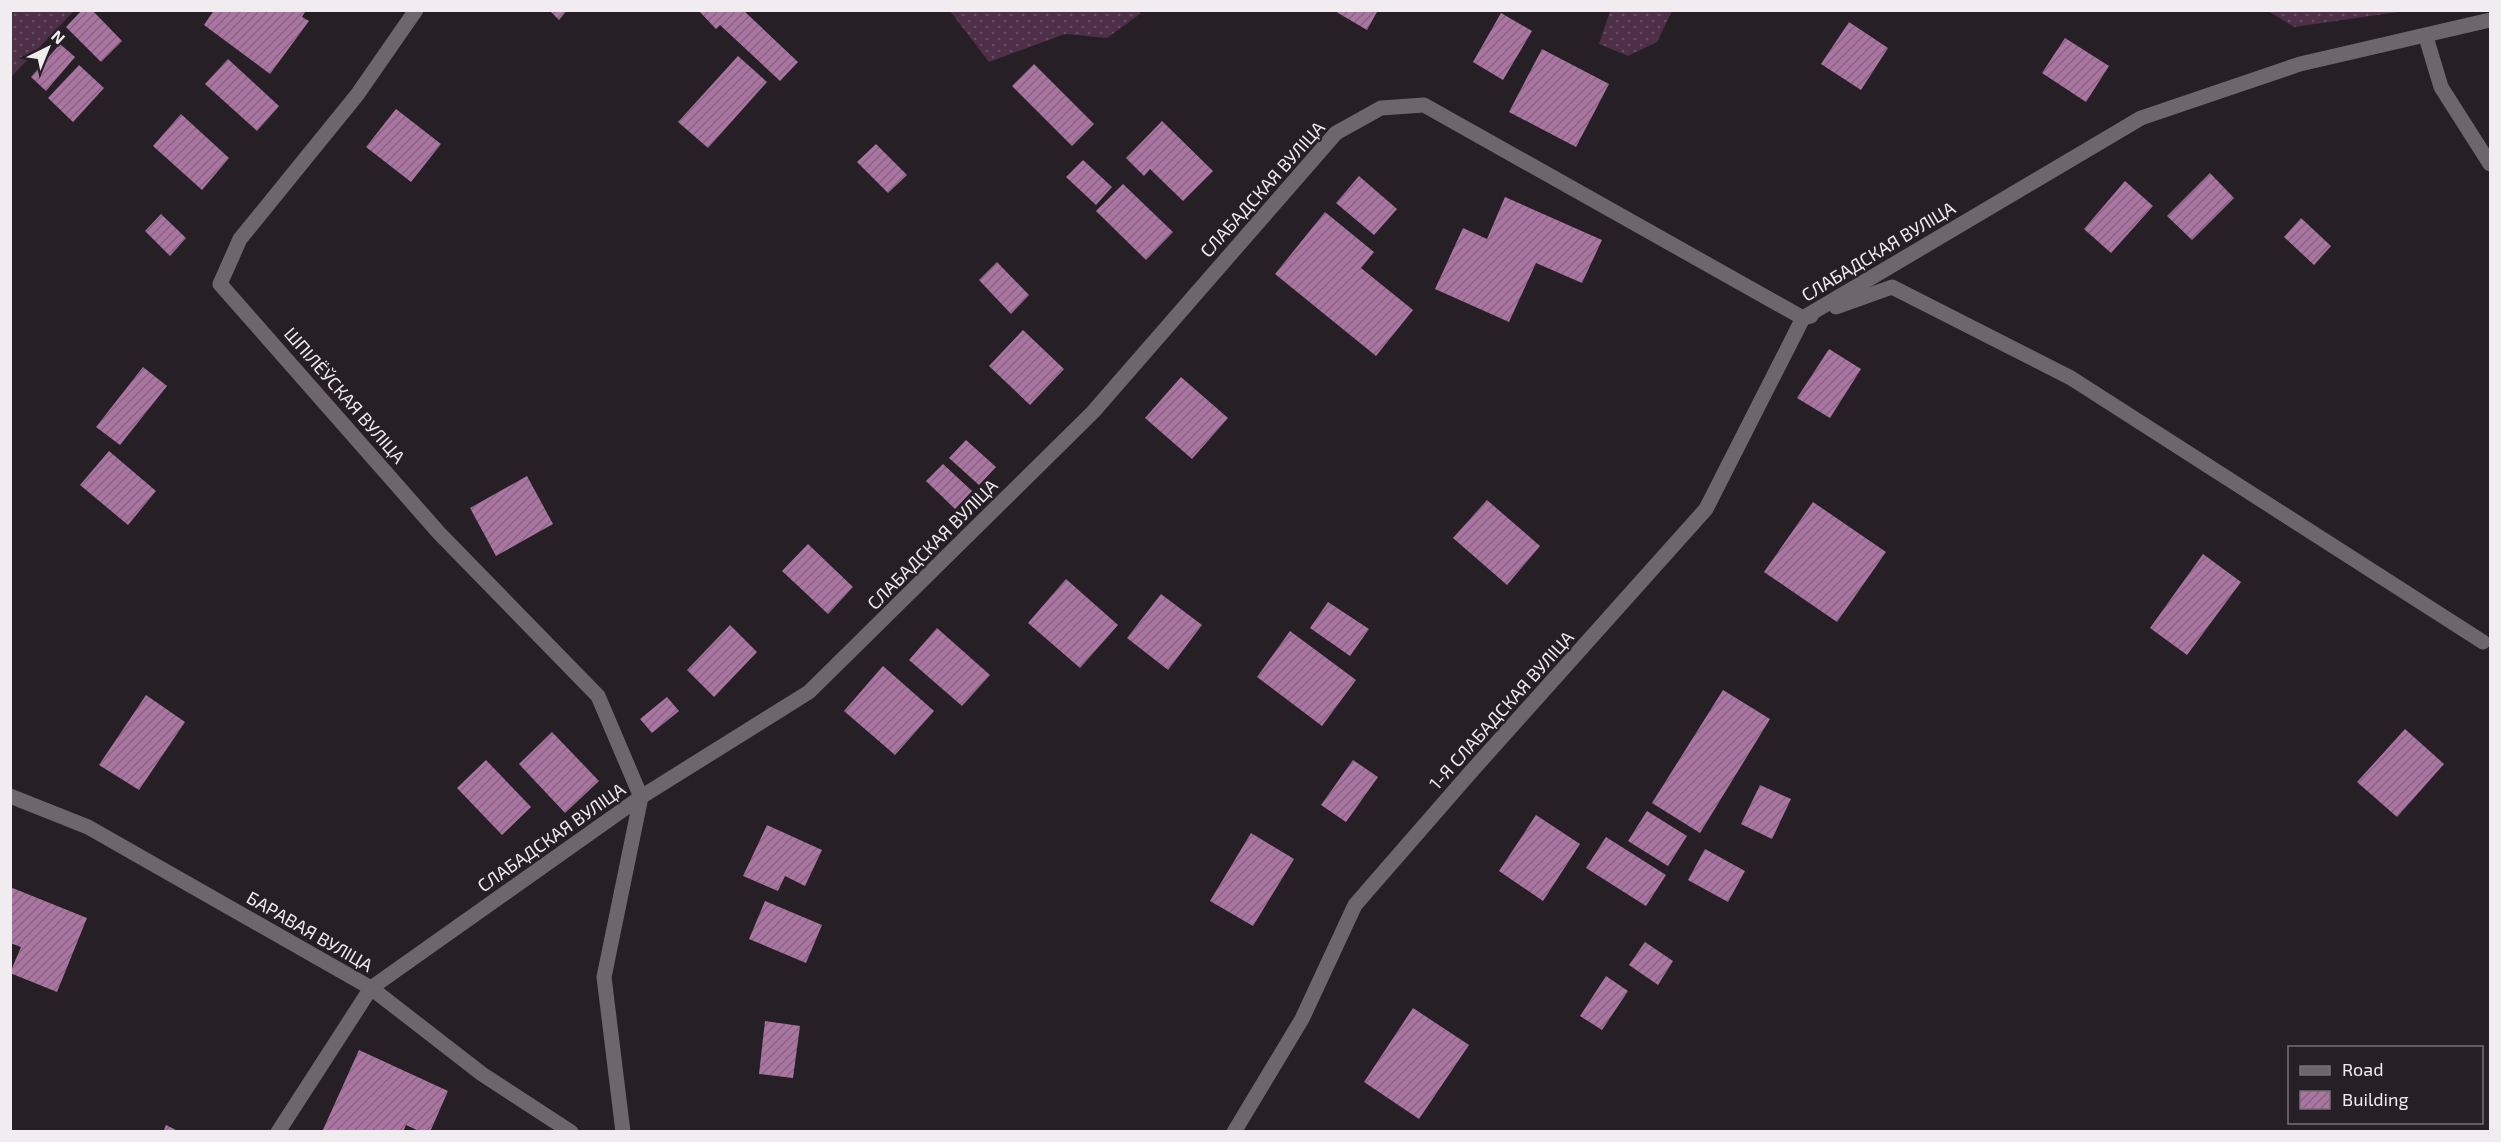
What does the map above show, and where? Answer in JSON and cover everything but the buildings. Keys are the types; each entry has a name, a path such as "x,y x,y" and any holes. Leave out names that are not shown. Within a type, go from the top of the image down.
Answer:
{"street":[{"name":"ШПІЛЁЎСКАЯ ВУЛІЦА","path":"416,10 357,94 240,239 220,285 439,533 598,696 641,797"},
{"name":"СЛАБАДСКАЯ ВУЛІЦА","path":"278,1131 370,988 641,797 809,692 1093,412 1336,133 1381,108 1424,105 1803,318 2141,118 2300,64 2490,21"},
{"path":"2426,37 2441,87 2490,164"},
{"path":"1803,318 1892,287 2071,378 2483,642"},
{"name":"1-Я СЛАБАДСКАЯ ВУЛІЦА","path":"1234,1131 1302,1019 1355,905 1468,774 1706,509 1803,318"},
{"name":"БАРАВАЯ ВУЛІЦА","path":"10,796 88,827 370,988 482,1074 571,1131"},
{"path":"623,1131 604,978 641,797"}],"shaded area":[{"path":"1610,10 1672,11 1657,42 1628,56 1599,44"},
{"path":"10,11 74,11 11,77"},
{"path":"950,11 1140,11 1140,14 1107,38 1065,34 989,62"},
{"path":"2268,11 2405,11 2294,27"}]}
